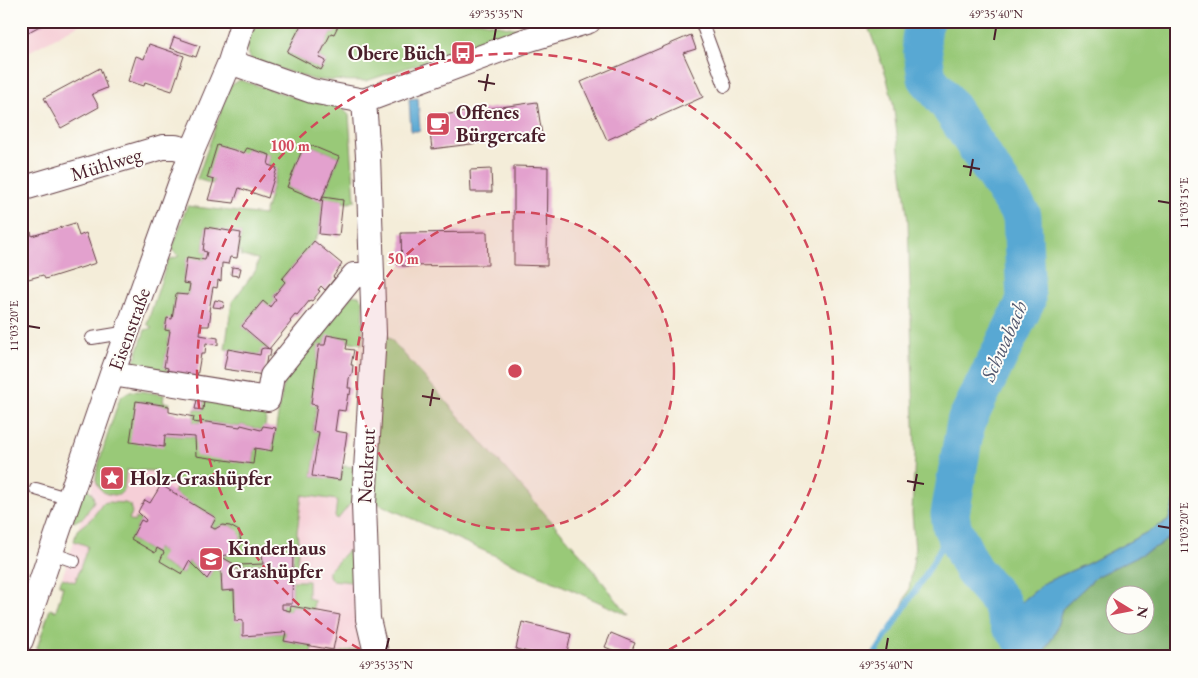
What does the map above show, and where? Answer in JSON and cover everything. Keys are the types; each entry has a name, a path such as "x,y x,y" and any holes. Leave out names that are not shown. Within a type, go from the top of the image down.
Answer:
{"street":[{"name":"Eisenstraße","path":"21,640 112,374 192,151 230,62 243,21"},
{"path":"230,62 312,91 364,101 548,28 589,21"},
{"name":"Neukreut","path":"364,101 368,156 374,334 364,504 368,619 378,657"},
{"name":"Mühlweg","path":"21,189 163,147 176,147 192,151"},
{"path":"112,374 268,399 272,376 354,275 372,275"}],"lane":[{"path":"701,21 725,86"},
{"path":"92,338 128,332"},
{"path":"36,489 70,498"},
{"path":"51,554 74,561"}],"shaded area":[{"path":"21,21 86,21 21,56"},
{"name":"Kinderhaus Grashüpfer","path":"103,452 354,499 355,616 360,648 344,650 338,654 320,656 152,657 75,582 62,578"}],"green space":[{"path":"255,21 303,21 287,52 321,70 326,61 319,57 331,33 334,34 340,22 344,24 346,21 478,21 519,29 520,31 366,81 315,80 252,60 249,55 248,46"},
{"path":"866,21 1177,21 1177,495 1168,521 1089,563 1046,582 1013,609 996,593 989,606 1011,657 867,657 876,649 897,619 909,589 915,551 912,513 915,455 908,221 893,103 886,75"},
{"path":"240,80 309,102 338,104 349,115 355,201 349,203 343,202 343,200 323,198 319,234 316,239 282,279 285,282 273,297 276,299 270,307 263,301 242,326 269,349 262,349 260,355 225,349 232,302 256,270 258,259 241,256 242,252 238,252 241,233 206,227 203,251 207,252 205,260 187,258 183,282 190,284 188,295 176,294 172,319 167,319 165,330 170,331 164,367 168,368 166,378 134,366 134,362 145,330 152,328 147,324 168,260 179,256 172,250 187,206 264,215 278,168 268,165 270,155 247,148 244,153 214,180 213,184 197,179 230,86","holes":["305,143 339,157 321,201 287,187"]},
{"path":"352,295 359,296 363,300 362,344 347,341 347,339 327,336 325,345 319,345 311,403 317,405 313,431 319,432 312,476 340,480 343,466 355,467 354,499 338,519 335,517 337,500 302,495 297,532 299,548 297,560 299,568 295,573 292,573 293,549 263,551 263,564 233,567 233,564 220,556 231,554 238,549 241,543 237,530 232,526 215,529 211,527 216,518 174,493 178,485 164,478 158,479 158,471 126,470 124,490 119,495 107,494 99,488 96,475 106,440 120,398 130,392 141,391 164,395 163,402 170,403 169,406 136,401 165,435 195,437 253,464 255,448 272,450 284,381"},
{"path":"380,327 584,558 628,615 368,499"},
{"path":"204,401 267,412 265,427 261,430 241,425 240,427 201,421 200,423 193,422 195,409 203,410"},
{"path":"88,489 93,495 94,501 84,517 74,522 72,520 84,490"},
{"path":"103,503 130,505 132,513 129,519 134,522 136,518 141,520 131,539 154,553 157,548 164,552 160,562 182,574 189,561 207,579 214,568 221,572 222,590 234,590 235,620 243,620 243,636 283,633 283,631 286,632 284,641 312,646 311,655 331,655 363,648 371,657 57,657 43,654 42,657 34,657 50,609 56,611 63,586 59,585 62,578 75,582 88,546 74,541 77,530 92,518"},
{"path":"1177,531 1177,657 1048,657 1045,650 1055,633 1062,609 1097,576 1160,545"},
{"path":"347,551 354,552 357,575 351,582 332,580 329,576 329,571"},
{"path":"292,581 308,581 308,598 314,600 313,610 291,606 290,611 282,609 282,604 292,603"}],"water":[{"path":"915,21 930,21 924,34 928,42 927,52 944,86 949,105 932,93 915,73 910,54 910,40 914,34"},
{"path":"418,98 420,131 411,131 409,99"},
{"path":"1177,495 1177,531 1160,545 1097,576 1062,609 1055,633 1045,650 1048,657 1011,657 1004,637 1013,609 1046,582 1089,563 1168,521"}],"building":[{"path":"21,21 49,21 21,36"},
{"path":"303,21 346,21 344,24 340,22 334,34 331,33 319,57 326,61 321,70 287,52"},
{"path":"691,35 696,49 683,53 703,97 607,140 581,82"},
{"path":"174,37 200,46 196,57 170,48"},
{"path":"149,44 184,56 172,91 145,82 144,86 128,81 136,56 144,59"},
{"path":"100,68 107,88 92,94 99,107 61,128 44,98"},
{"path":"537,102 542,135 432,149 428,117"},
{"path":"305,143 339,157 321,201 287,187"},
{"path":"217,145 244,153 247,148 270,155 268,165 277,168 268,198 239,188 234,203 208,200 214,180 207,178"},
{"path":"514,166 548,167 547,266 514,265"},
{"path":"491,169 492,192 471,192 470,170"},
{"path":"323,197 343,200 339,236 319,234"},
{"path":"75,223 79,236 86,233 96,263 45,279 43,275 21,281 21,235 31,232 32,236"},
{"path":"206,227 241,233 237,258 230,257 228,264 222,263 221,281 218,280 217,288 213,287 209,311 211,312 209,326 201,326 200,335 218,338 218,345 206,343 205,354 201,354 196,383 166,379 168,368 164,367 170,331 165,330 167,318 172,319 176,294 188,295 190,284 183,283 187,257 205,260 207,252 203,251"},
{"path":"487,232 488,265 402,266 401,233"},
{"path":"314,241 342,264 333,277 335,278 325,290 321,286 318,290 320,291 312,301 310,300 297,316 295,315 269,349 242,326 263,301 270,307 276,299 273,297 285,282 282,279"},
{"path":"232,267 241,268 239,276 231,275"},
{"path":"215,300 224,302 223,308 213,307"},
{"path":"327,335 348,339 346,349 354,350 351,365 353,365 352,375 350,375 348,388 351,388 350,395 348,394 345,411 338,410 335,431 347,433 340,480 312,476 319,432 313,431 317,405 311,404 319,345 325,345"},
{"path":"228,349 260,355 261,349 271,349 270,356 267,356 264,375 224,369"},
{"path":"197,400 204,401 203,410 195,409"},
{"path":"136,401 169,406 169,412 194,417 193,422 200,423 200,421 240,427 241,425 261,430 263,426 276,428 272,451 255,448 253,464 196,456 195,437 165,435 164,447 130,442"},
{"path":"161,485 216,518 211,527 215,529 222,525 230,526 239,531 241,542 239,549 233,554 220,556 234,564 233,567 263,564 262,551 293,549 292,604 282,604 282,609 290,611 291,606 340,615 333,650 284,641 286,632 283,631 283,633 243,636 243,620 235,621 234,590 222,591 221,572 214,568 207,579 189,561 182,574 160,561 164,552 157,548 155,553 131,539 141,520 145,522 146,520 138,512 141,506 145,500 150,503"},
{"path":"522,622 571,634 566,657 548,657 516,649"},
{"path":"611,633 635,643 629,657 605,647"}],"waterway":[{"name":"Schwabach","path":"924,21 921,40 927,78 949,105 1022,216 1026,301 966,422 950,514 952,527 973,570 1000,601 1009,622 1020,636"},
{"path":"873,657 929,569 952,527"},
{"path":"1177,554 1174,601 1177,611"}],"place":[{"name":"Obere Büch","path":"463,53"},
{"name":"Offenes Bürgercafe","path":"438,124"},
{"name":"Holz-Grashüpfer","path":"112,478"},
{"name":"Kinderhaus Grashüpfer","path":"211,559"}]}
